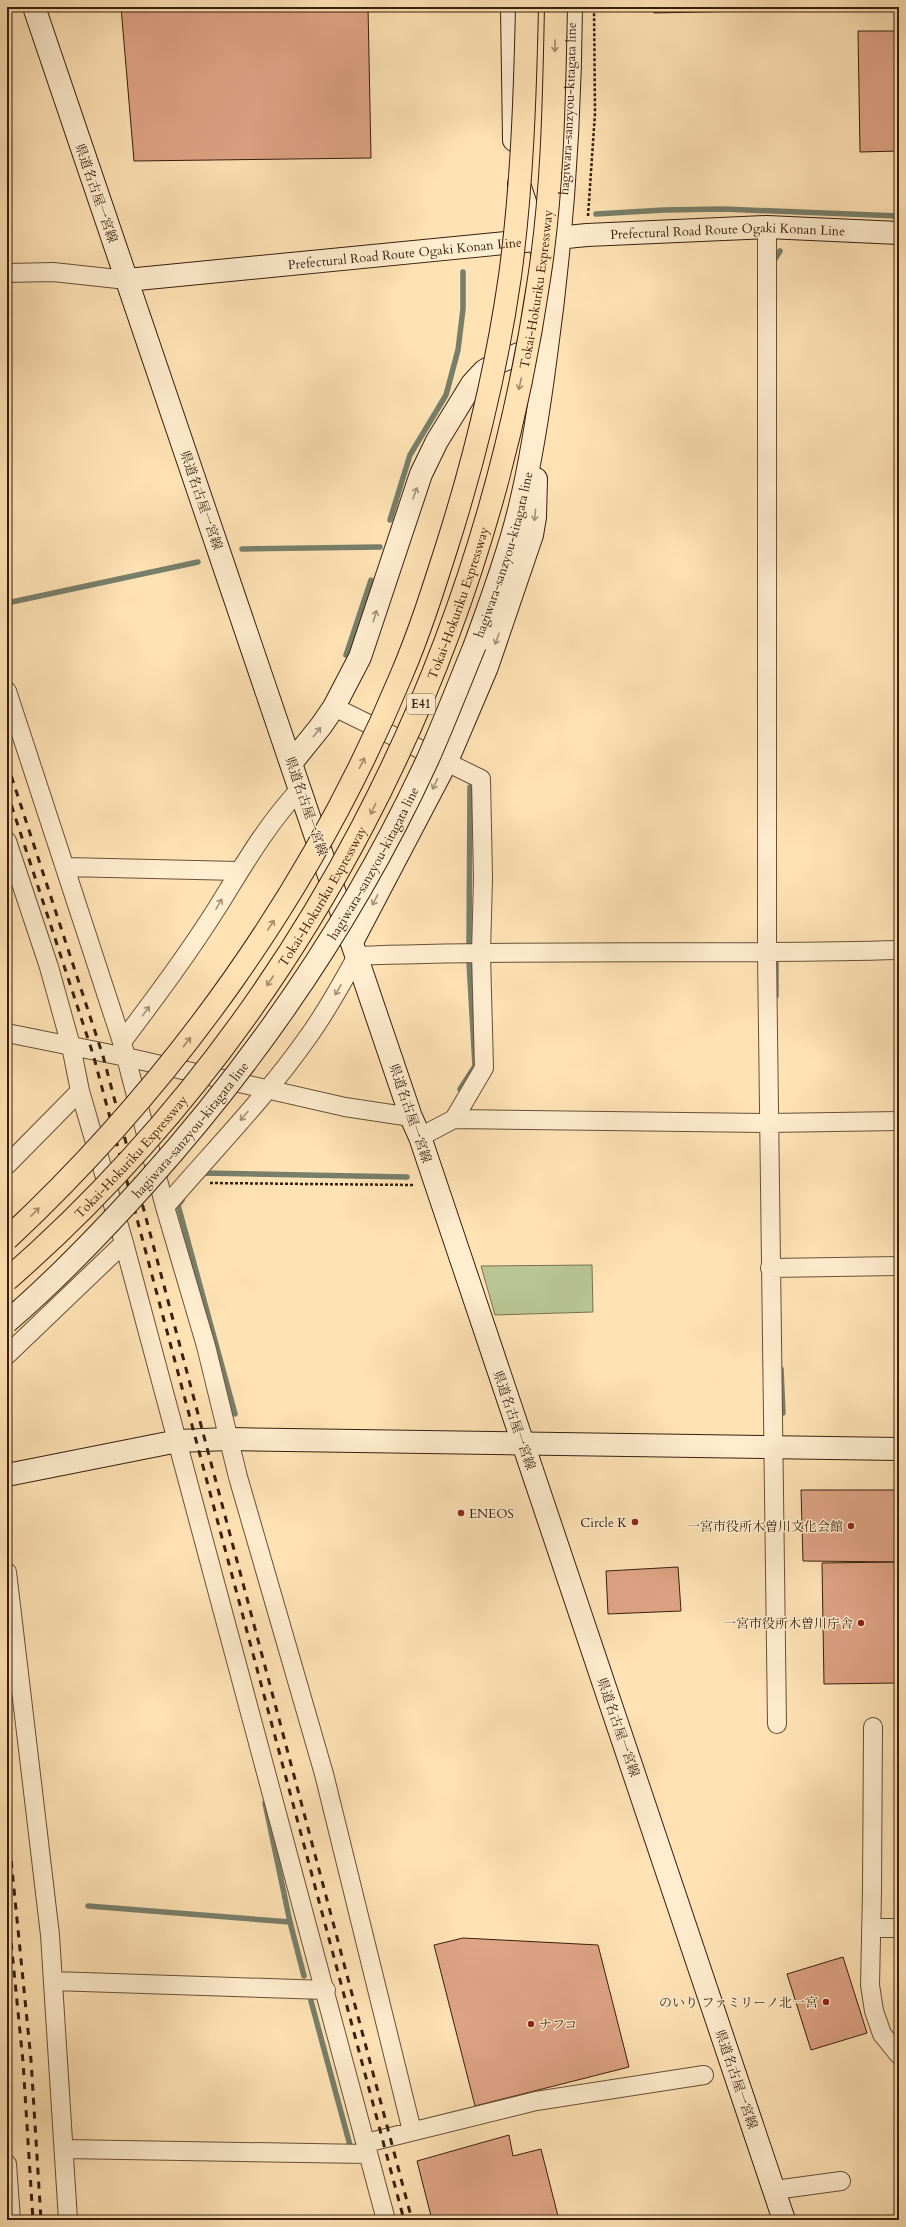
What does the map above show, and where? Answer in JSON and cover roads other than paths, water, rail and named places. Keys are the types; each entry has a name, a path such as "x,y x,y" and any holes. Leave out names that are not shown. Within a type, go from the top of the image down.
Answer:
{"highway":[{"name":"Tokai-Hokuriku Expressway","path":"7,1239 80,1166 148,1092 194,1034 244,965 289,897 334,819 369,749 402,674 431,596 457,515 477,442 494,368 509,278 520,185 527,7"},
{"name":"Tokai-Hokuriku Expressway","path":"7,1280 98,1194 169,1116 221,1049 269,982 316,910 360,834 398,758 460,603 486,524 506,446 524,366 540,278 550,186 556,7"}],"main road":[{"name":"県道名古屋一宮線","path":"34,7 301,788 411,1117 420,1137 784,2220"},
{"name":"hagiwara-sanzyou-kitagata line","path":"512,7 515,159 523,197 547,270 553,306"},
{"name":"hagiwara-sanzyou-kitagata line","path":"7,1322 70,1263 177,1148 226,1089 303,982 376,860 426,762 475,645 517,519 534,434 553,306 559,237 567,135 571,7"},
{"name":"Prefectural Road Route Ogaki Konan Line","path":"127,280 537,238 767,227 899,233"},
{"path":"292,762 334,707 363,650 421,474 437,441 472,384 484,371 499,362 548,342"},
{"path":"355,949 447,761 487,667 532,535 536,498 534,434"},
{"path":"7,1475 178,1441 228,1439 522,1443 773,1449 899,1449"}],"street":[{"path":"767,227 769,701 767,954 777,1724"},
{"path":"7,273 53,272 127,280"},
{"path":"7,691 66,867 124,1050 165,1207 190,1263 213,1344 228,1439 324,1774 412,2131"},
{"path":"334,707 447,761 481,779 483,878 481,953 484,1068 454,1119"},
{"path":"124,1050 217,908 238,871 282,809 301,788"},
{"path":"7,841 49,967 71,1046 80,1091 124,1243 178,1441 326,1990 386,2220"},
{"path":"66,867 238,871"},
{"path":"165,1207 266,1090 309,1036 338,990 355,949 481,953 767,954 899,950"},
{"path":"7,1033 71,1046 124,1050 266,1090 344,1107 411,1117"},
{"path":"7,1165 80,1091"},
{"path":"420,1137 454,1119 769,1123 899,1121"},
{"path":"7,1355 124,1243"},
{"path":"770,1268 899,1266"},
{"path":"7,1572 50,1936 68,2220"},
{"path":"873,1727 870,1985 874,2011 882,2034 899,2055"},
{"path":"871,1928 899,1928"},
{"path":"53,1981 326,1990"},
{"path":"64,2149 367,2149 412,2131 536,2101 704,2075"},
{"path":"7,2164 11,2220"},
{"path":"774,2190 841,2181"}],"waterway":[{"path":"596,214 664,210 723,209 899,216"},
{"path":"772,264 780,251"},
{"path":"390,520 410,455 446,395 458,350 463,309 463,272"},
{"path":"242,549 380,547"},
{"path":"7,603 198,562"},
{"path":"346,655 371,580"},
{"path":"469,945 470,787"},
{"path":"460,1089 475,1066 469,962"},
{"path":"776,962 776,996"},
{"path":"202,1176 204,1173 407,1177"},
{"path":"182,1200 178,1205 235,1414"},
{"path":"781,1369 783,1413"},
{"path":"88,1906 290,1922 265,1803"},
{"path":"290,1922 304,1976"},
{"path":"311,2001 351,2149"}],"railway":[{"path":"7,763 103,1056 412,2220"},
{"path":"7,792 93,1054 404,2220"},
{"path":"7,1819 31,2060 41,2220"},
{"path":"7,1901 23,2062 33,2220"}],"place":[{"name":"ENEOS","path":"461,1513"},
{"name":"Circle K","path":"635,1522"},
{"name":"一宮市役所木曽川文化会館","path":"851,1526"},
{"name":"一宮市役所木曽川庁舎","path":"861,1623"},
{"name":"のいり ファミリーノ北一宮","path":"826,2002"},
{"name":"ナフコ","path":"531,2024"}]}
